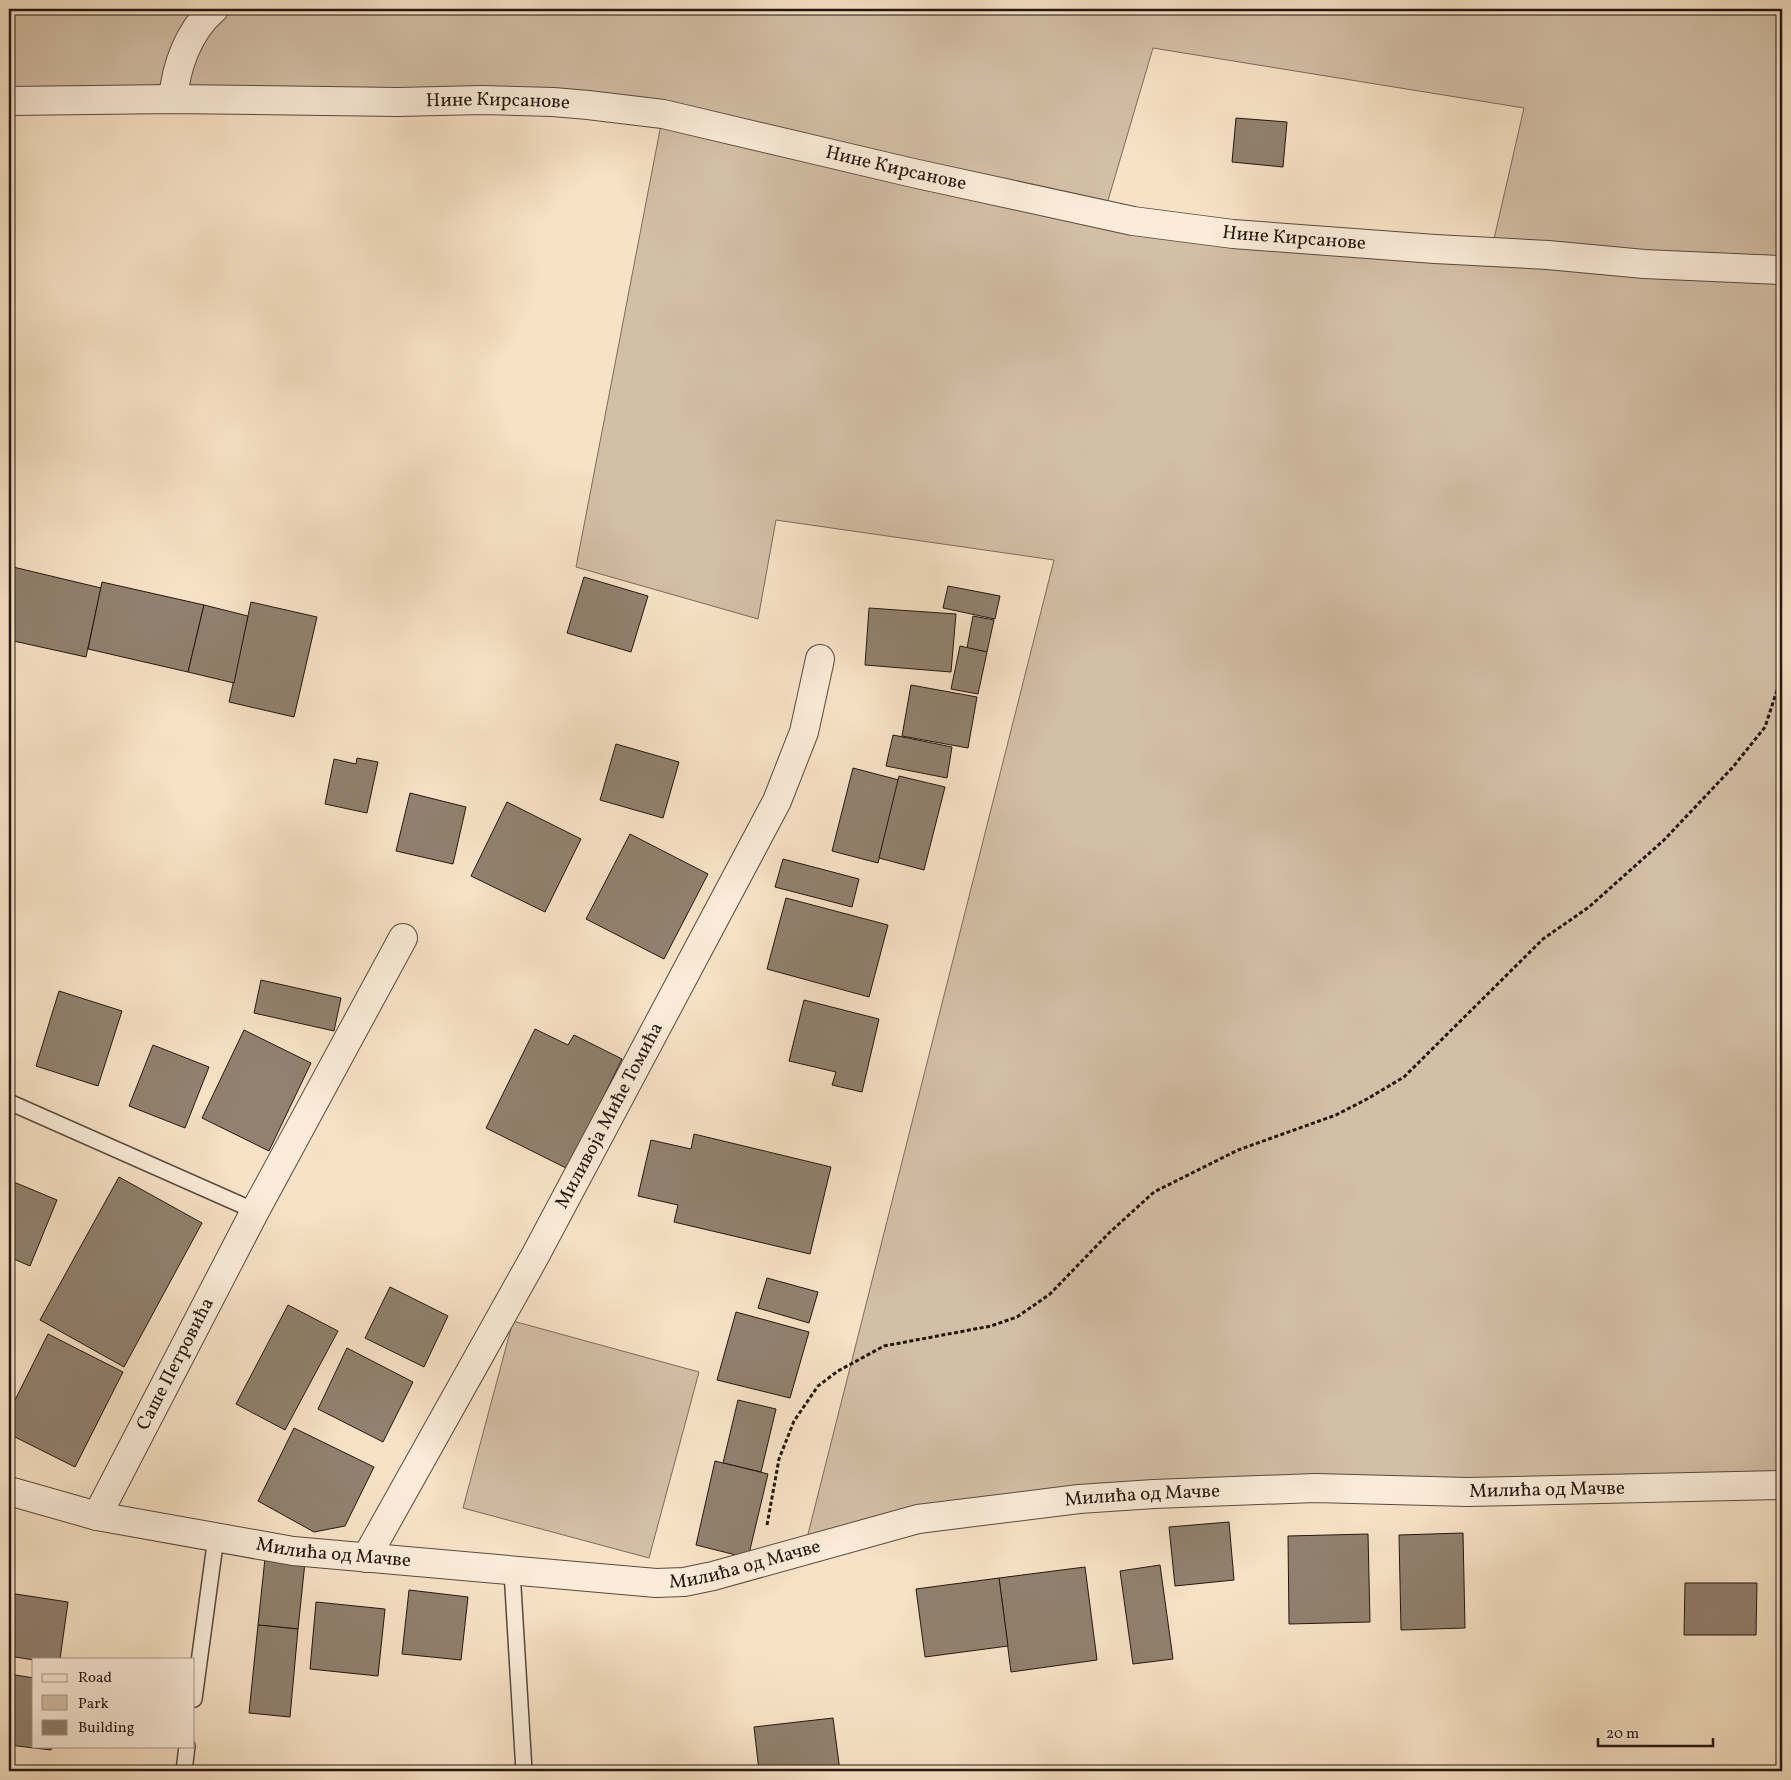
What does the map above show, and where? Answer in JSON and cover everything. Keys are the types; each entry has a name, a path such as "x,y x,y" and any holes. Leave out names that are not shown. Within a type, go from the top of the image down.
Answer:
{"street":[{"path":"173,99 180,63 192,38 206,16 214,9"},
{"name":"Нине Кирсанове","path":"9,101 173,99 398,102 482,100 588,105 663,114 913,173 1133,221 1234,234 1435,249 1548,255 1644,264 1782,270"},
{"name":"Миливоја Миће Томића","path":"366,1558 535,1256 777,801 804,732 820,659"},
{"name":"Саше Петровића","path":"97,1516 255,1211 403,938"},
{"name":"Милића од Мачве","path":"9,1491 97,1516 293,1551 666,1583 684,1582 713,1576 918,1519 1080,1499 1154,1494 1315,1488 1467,1492 1782,1485"}],"lane":[{"path":"9,1102 255,1211"},
{"path":"195,1692 216,1537"},
{"path":"512,1571 524,1771"},
{"path":"184,1771 187,1748"}],"path":[{"path":"759,1563 779,1459 794,1421 818,1386 838,1371 884,1346 991,1326 1017,1317 1050,1294 1109,1233 1154,1192 1238,1150 1336,1115 1368,1099 1404,1077 1543,940 1589,907 1664,840 1732,767 1765,727 1782,675"}],"green space":[{"path":"87,9 1782,9 1782,1481 1154,1494 804,1550 1054,560 776,520 758,619 576,567 663,114 9,101 9,12 81,12","holes":["1153,48 1524,108 1491,252 1104,214"]},
{"path":"513,1321 699,1372 649,1558 463,1508"}],"building":[{"path":"1236,118 1287,122 1283,167 1232,162"},
{"path":"9,566 101,588 86,657 9,640"},
{"path":"584,577 648,596 631,652 567,633"},
{"path":"102,582 204,605 188,672 88,649"},
{"path":"948,586 1000,596 995,619 943,608"},
{"path":"251,602 317,617 294,717 229,702"},
{"path":"204,605 248,616 234,683 188,672"},
{"path":"869,608 956,614 951,672 865,665"},
{"path":"973,616 994,620 987,652 967,648"},
{"path":"960,646 987,652 978,694 951,689"},
{"path":"911,685 977,697 968,748 902,736"},
{"path":"893,735 952,747 947,778 886,766"},
{"path":"616,744 679,762 663,818 600,800"},
{"path":"357,758 378,762 367,813 325,804 334,759 356,764"},
{"path":"853,768 899,780 878,863 832,851"},
{"path":"899,776 945,787 924,870 879,858"},
{"path":"410,793 466,807 453,864 396,851"},
{"path":"507,802 581,839 545,912 471,876"},
{"path":"630,834 708,874 664,959 586,919"},
{"path":"783,859 859,879 852,907 775,887"},
{"path":"786,898 888,925 869,997 767,969"},
{"path":"261,980 341,998 334,1031 254,1013"},
{"path":"59,991 122,1011 98,1086 36,1066"},
{"path":"804,1000 879,1019 862,1092 832,1085 836,1072 789,1061"},
{"path":"535,1029 568,1045 574,1035 622,1059 568,1169 486,1128"},
{"path":"244,1030 311,1063 269,1151 202,1118"},
{"path":"153,1045 209,1067 185,1128 129,1106"},
{"path":"694,1134 831,1167 810,1254 674,1222 678,1205 638,1196 651,1140 691,1149"},
{"path":"119,1177 202,1223 124,1367 40,1320"},
{"path":"9,1180 57,1200 30,1266 9,1257"},
{"path":"767,1278 818,1292 809,1323 758,1308"},
{"path":"390,1287 448,1316 424,1367 365,1338"},
{"path":"288,1305 338,1331 285,1430 236,1404"},
{"path":"736,1312 809,1332 790,1398 717,1380"},
{"path":"48,1334 123,1372 75,1467 9,1434 9,1412"},
{"path":"347,1348 413,1382 383,1442 318,1409"},
{"path":"738,1400 776,1409 761,1472 723,1463"},
{"path":"294,1428 374,1467 345,1526 314,1532 258,1501"},
{"path":"715,1461 768,1474 748,1558 696,1545"},
{"path":"1229,1522 1234,1580 1175,1586 1169,1527"},
{"path":"1463,1533 1465,1628 1401,1630 1399,1535"},
{"path":"1368,1534 1370,1622 1289,1624 1288,1536"},
{"path":"265,1558 305,1562 298,1629 258,1625"},
{"path":"1160,1565 1173,1659 1133,1664 1120,1571"},
{"path":"1085,1567 1097,1660 1011,1672 999,1578"},
{"path":"999,1578 1008,1646 925,1657 916,1589"},
{"path":"1685,1583 1757,1583 1756,1635 1684,1635"},
{"path":"409,1590 468,1597 461,1660 402,1654"},
{"path":"9,1593 68,1602 60,1658 32,1658 32,1660 9,1656"},
{"path":"316,1602 385,1609 378,1676 310,1669"},
{"path":"258,1625 298,1629 290,1717 249,1713"},
{"path":"9,1674 32,1678 32,1748 9,1745"},
{"path":"833,1718 840,1771 759,1771 754,1727"},
{"path":"34,1748 52,1748 51,1750"}]}
